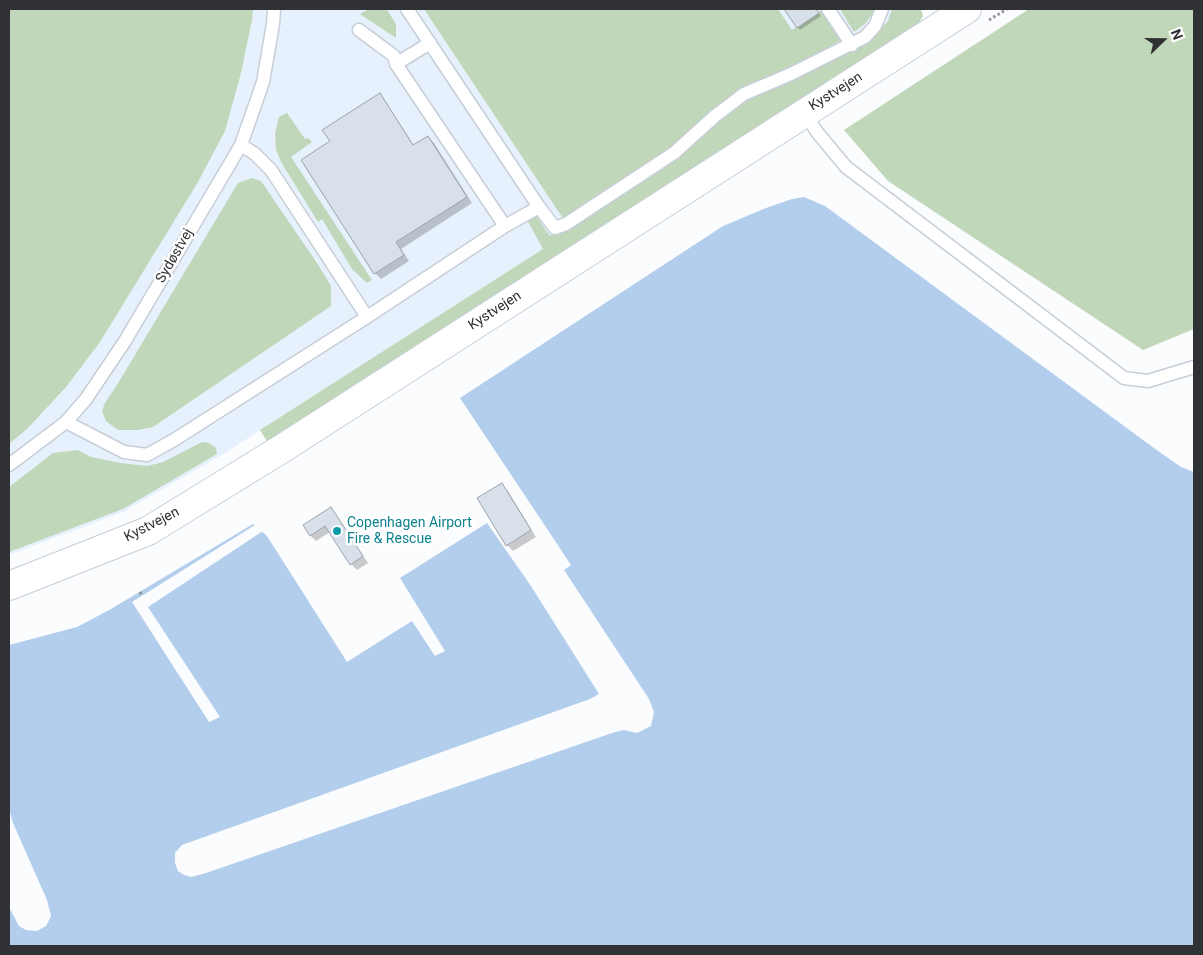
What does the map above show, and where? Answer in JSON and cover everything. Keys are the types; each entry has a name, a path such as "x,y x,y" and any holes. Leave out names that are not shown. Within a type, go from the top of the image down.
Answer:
{"street":[{"name":"Kystvejen","path":"9,586 148,531 283,448 804,112 951,13"}],"lane":[{"name":"Sydøstvej","path":"9,464 66,422 86,399 125,341 240,145 263,82 274,24 274,9"},
{"path":"407,9 555,228 566,224 674,153 715,116 744,94 791,74 865,37 875,26 882,9"},
{"path":"828,9 852,44"},
{"path":"359,30 394,56 396,64 506,226"},
{"path":"396,64 430,43"},
{"path":"804,112 817,132 846,167 1124,378 1148,381 1194,367"},
{"path":"240,145 255,154 271,170 367,317"},
{"path":"66,422 124,452 148,455 367,317 506,226 539,207"}],"shaded area":[{"path":"9,9 918,9 225,453 123,512 9,555"}],"green space":[{"path":"9,9 253,9 241,73 225,131 198,182 100,342 66,387 27,429 9,444"},
{"path":"369,9 387,10 396,24 396,38 360,14"},
{"path":"424,9 778,9 792,30 823,9 841,40 799,64 740,89 669,150 564,220"},
{"path":"840,9 875,9 866,23 854,32"},
{"path":"892,9 921,9 923,16 919,23 268,443 260,430 543,249 526,218 534,213 550,236 631,187 743,98 796,76 816,70 875,34 888,21"},
{"path":"1029,9 1194,9 1194,329 1143,350 888,181 844,130"},
{"path":"287,113 305,139 308,138 312,142 291,157 372,280 367,283 352,269 322,219 318,222 281,162 276,149 275,134 279,117"},
{"path":"252,178 261,181 317,263 331,286 331,306 153,427 138,430 118,430 106,421 102,411 105,403 238,183"},
{"path":"202,442 209,443 216,448 217,454 123,509 9,552 9,487 53,453 78,450 91,457 147,466 163,462"}],"water":[{"path":"804,197 825,206 1158,451 1181,467 1194,472 1194,946 9,946 9,907 19,926 26,930 37,931 46,926 51,916 47,900 13,823 9,808 9,645 77,627 111,609 253,524 267,536 347,662 412,621 435,656 445,651 400,578 487,523 531,586 599,694 590,699 182,845 175,853 175,863 178,871 184,875 191,877 206,873 615,732 624,730 637,733 651,726 654,712 649,699 564,570 571,565 460,398 723,226 766,208"}],"pier":[{"path":"255,525 263,531 148,607 220,717 209,722 132,602"}],"building":[{"path":"784,9 816,9 819,13 797,28"},
{"path":"380,93 413,145 428,136 467,197 396,242 404,255 374,274 301,160 330,141 322,130"},
{"path":"502,483 531,530 506,546 477,498"},
{"name":"Copenhagen Airport Fire & Rescue","path":"331,507 363,556 350,565 325,526 310,536 303,525"}],"place":[{"name":"Copenhagen Airport Fire & Rescue","path":"337,531"}]}
